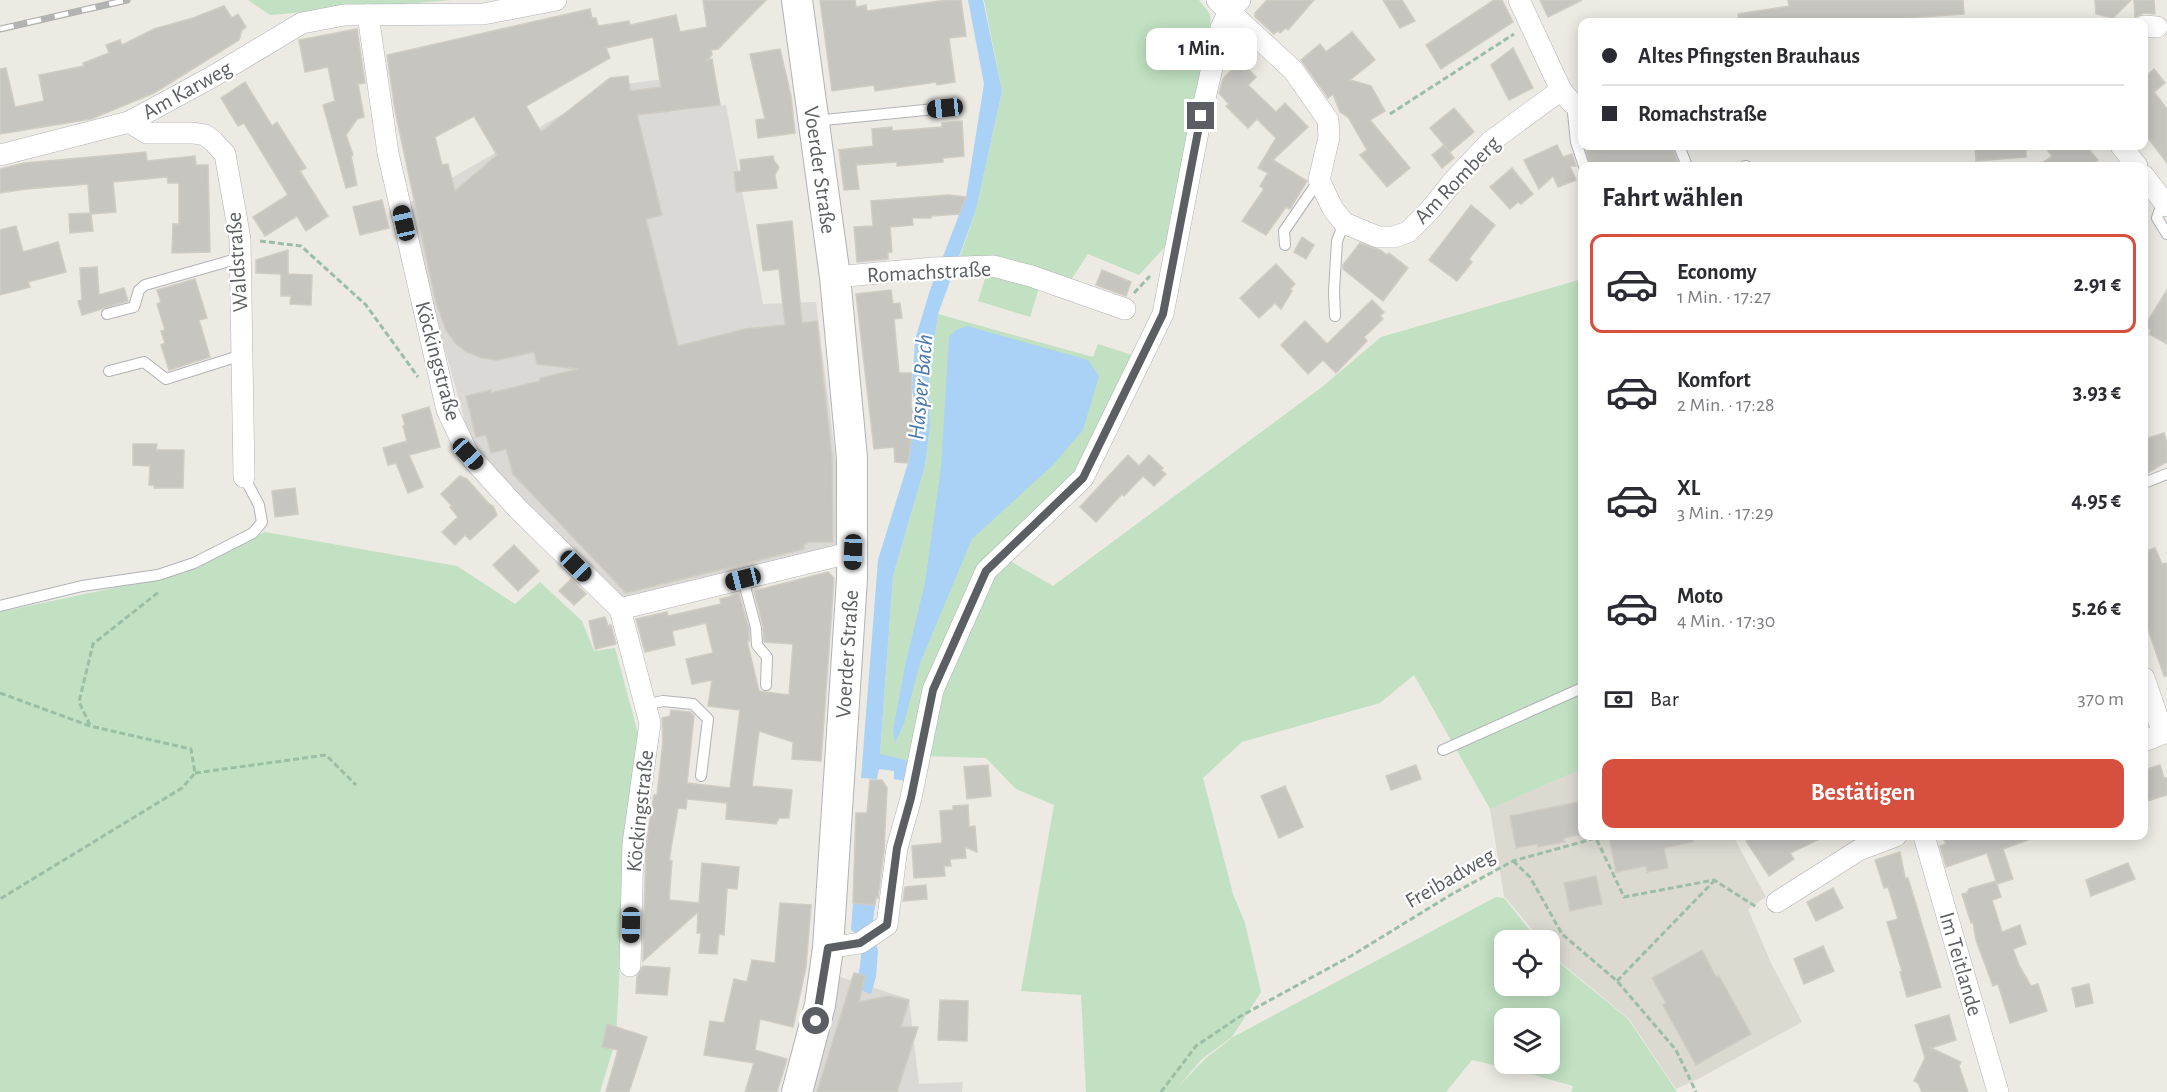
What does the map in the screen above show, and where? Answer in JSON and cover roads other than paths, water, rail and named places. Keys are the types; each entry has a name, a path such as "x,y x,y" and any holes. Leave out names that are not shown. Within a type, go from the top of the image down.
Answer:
{"main road":[{"name":"Voerder Straße","path":"797,0 835,277 852,458 853,552 828,948 820,1005 797,1092"}],"street":[{"name":"Am Karweg","path":"0,155 129,122 212,77 302,23 344,15 483,14 556,0"},
{"path":"1519,0 1572,99"},
{"path":"828,948 867,939 887,925 897,848 911,798 933,690 986,571 1083,478 1163,314 1201,116 1221,28 1229,4 1293,70 1328,120 1329,137 1319,180 1333,209 1344,223"},
{"name":"Köckingstraße","path":"368,15 388,153 447,410 468,454 517,508 620,609 650,723 633,844 630,966"},
{"name":"Am Romberg","path":"1344,223 1378,237 1394,237 1408,232 1490,142 1572,99"},
{"name":"Waldstraße","path":"129,122 147,133 205,135 225,154 240,248 244,477"},
{"path":"2124,150 2134,162"},
{"path":"2148,181 2165,204"},
{"name":"Romachstraße","path":"835,277 933,268 993,266 1125,309"},
{"path":"620,609 853,552"},
{"path":"2148,694 2158,735"},
{"path":"1777,902 1859,850 1885,840"},
{"name":"Im Teitlande","path":"1925,840 1998,1092"}],"lane":[{"path":"1572,99 1578,148"},
{"path":"813,121 945,108"},
{"path":"1285,245 1284,231 1319,180"},
{"path":"2165,204 2157,218 2167,234"},
{"path":"1335,316 1337,241 1344,223"},
{"path":"107,314 134,307 139,290 145,285 240,248"},
{"path":"109,371 144,362 166,379 242,355"},
{"path":"2148,481 2167,474"},
{"path":"0,606 82,586 158,575 194,563 253,533 262,522 259,505 244,477"},
{"path":"743,579 756,628 758,645 767,657 766,685"},
{"path":"1443,750 1578,690"},
{"path":"645,705 663,701 693,704 708,718 701,776"}],"water":[{"name":"Hasper Bach","path":"968,0 983,0 1002,91 976,210 938,314 929,379 930,428 925,466 893,576 880,754 910,761 906,781 894,779 894,771 879,769 877,779 861,778 878,560 908,463 915,408 912,388 915,340 930,290 966,197 984,84"},
{"path":"967,326 1088,360 1099,376 1083,430 1053,465 972,539 920,663 904,723 895,743 893,730 905,666 925,583 941,467 949,337 956,330"},
{"path":"853,903 875,905 872,929 878,951 876,977 871,994 855,988 860,963 861,938 851,930"}],"railway":[{"path":"0,29 127,0"}]}
